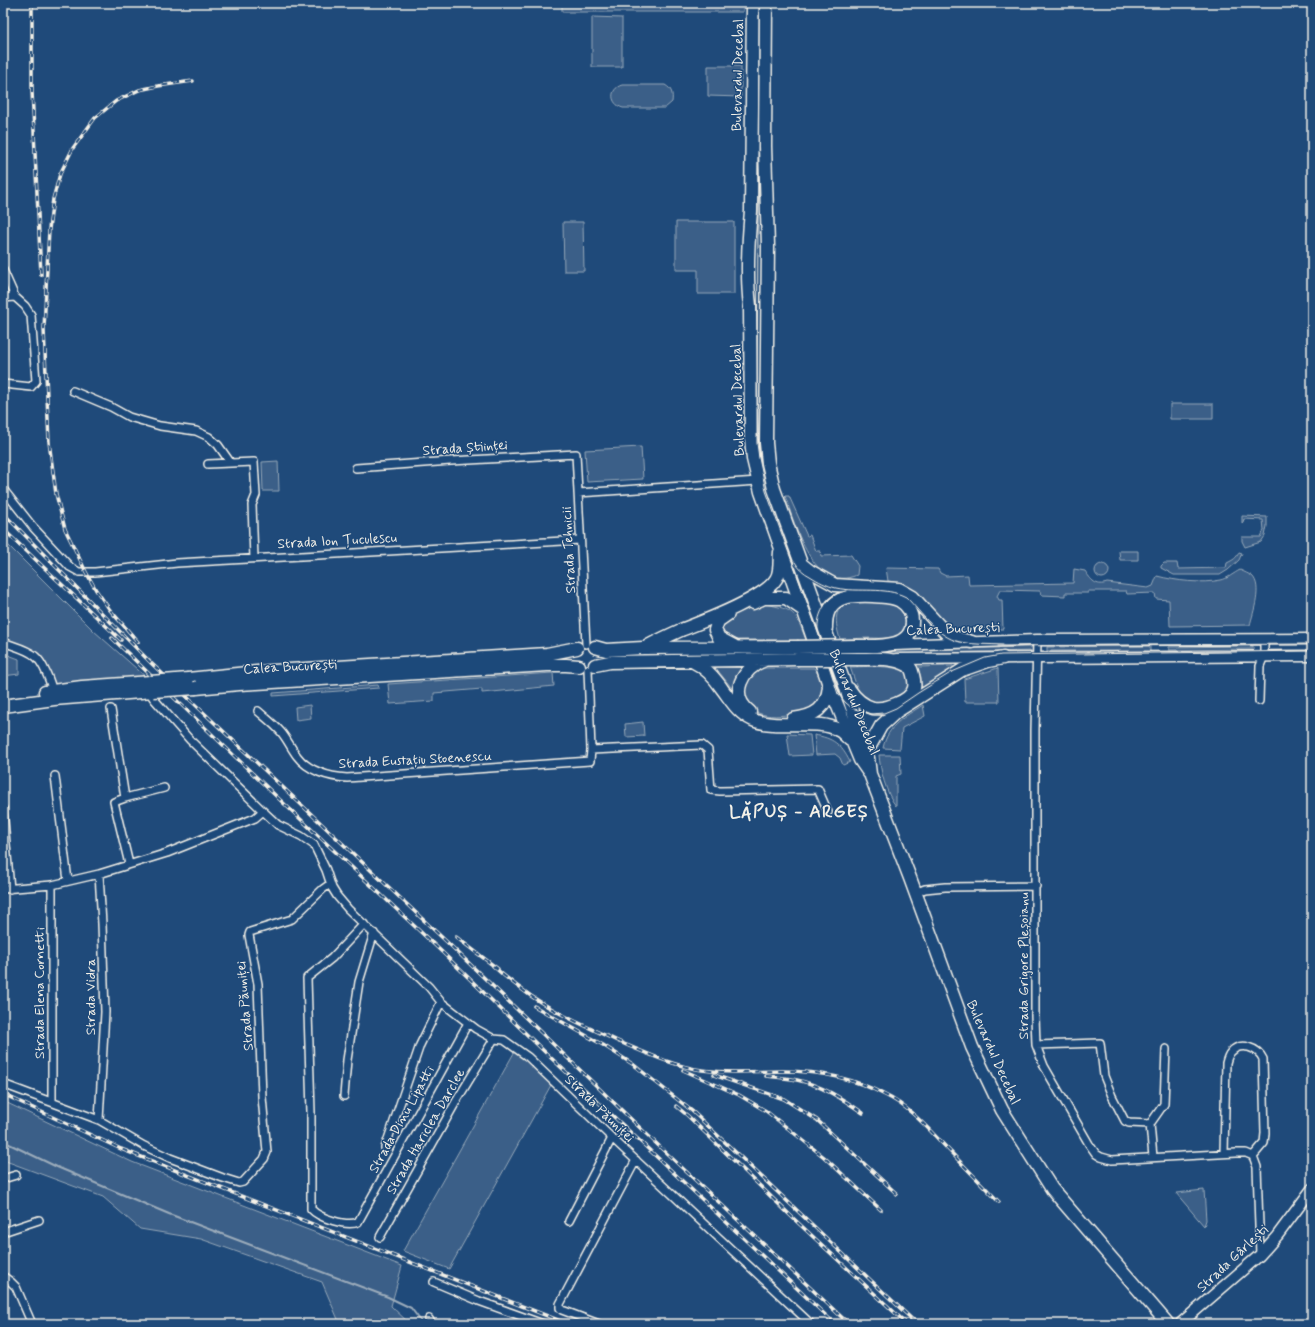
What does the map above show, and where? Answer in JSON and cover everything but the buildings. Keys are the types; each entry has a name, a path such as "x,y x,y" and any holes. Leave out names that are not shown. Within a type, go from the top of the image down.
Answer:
{"main road":[{"name":"Bulevardul Decebal","path":"752,3 751,211 748,244 747,285 750,306 751,443 758,481 829,685 860,760 870,774"},
{"name":"Bulevardul Decebal","path":"766,3 765,146 768,246 766,443 771,480 844,682 868,758 870,774 972,1047 1002,1110 1052,1189 1168,1324"},
{"path":"643,648 712,618 755,597 769,587 776,579 778,574 780,546"},
{"path":"800,562 810,571 835,585 898,589 913,597 945,632 956,638 972,642"},
{"path":"826,632 827,616 833,603 838,600 848,596 893,598 906,606 912,615 912,629 907,638 890,645"},
{"path":"735,647 726,643 717,635 715,630 716,625 722,617 764,598 786,598 803,609"},
{"name":"Calea București","path":"3,698 547,654 586,646 606,650 643,648 858,646 1037,640 1312,639"},
{"path":"586,646 598,652 599,657 588,667 575,662 574,656 586,646"},
{"name":"Calea București","path":"238,679 547,665 588,667 610,662 770,658 890,659 1312,656"},
{"path":"770,658 752,666 741,683 739,694 741,703 749,711 760,717 786,719 806,718 819,711 828,698 829,685"},
{"path":"866,753 881,726 896,712 962,670 988,661 1003,658"},
{"path":"844,682 856,699 866,706 881,709 903,700 915,687 914,677 911,668 890,659"},
{"path":"692,661 701,665 724,690 731,702 742,713 754,720 784,725 822,725 838,730 854,745"},
{"name":"Calea București","path":"3,706 53,695"},
{"name":"Strada Gârlești","path":"1180,1324 1260,1255 1277,1236 1312,1189"}],"street":[{"path":"3,270 15,297 31,314 36,381 31,387 3,384"},
{"path":"3,298 15,297"},
{"path":"73,391 111,407 128,417 146,423 196,431 209,437 218,445 230,462"},
{"name":"Strada Științei","path":"356,468 576,454"},
{"name":"Strada Tehnicii","path":"576,454 586,646"},
{"path":"208,464 254,462 256,495 252,505 254,558"},
{"path":"578,493 758,481"},
{"name":"Strada Ion Țuculescu","path":"3,489 33,527 70,567 79,572 95,572 177,563 254,558 580,540"},
{"path":"1259,701 1260,666 1264,656 1264,639"},
{"name":"Strada Grigore Pleșoianu","path":"1037,640 1035,730 1036,1045 1044,1066 1089,1144 1096,1154 1105,1159 1153,1158 1224,1153 1246,1153 1253,1156"},
{"path":"3,642 39,659 53,695"},
{"path":"588,667 591,750 702,745 708,750 711,790 818,789 828,812"},
{"name":"Strada Păuniței","path":"150,687 190,740 263,811 278,825 301,836 314,845 326,870 330,884 337,896 429,987 441,1002 468,1023 494,1039 504,1040 528,1057 612,1138 811,1324"},
{"path":"111,709 125,798"},
{"name":"Strada Eustațiu Stoenescu","path":"258,711 282,733 298,758 306,765 322,774 335,777 347,778 590,761 591,750"},
{"path":"55,776 68,881"},
{"path":"129,864 114,802 164,788"},
{"path":"3,809 7,889 52,885 99,874 167,853 255,818 263,811"},
{"name":"Strada Vidra","path":"99,874 105,1012 99,1120"},
{"name":"Strada Păuniței","path":"99,1120 150,1149 170,1158 239,1183 247,1180 255,1168 264,1159 267,1152 262,1097 258,984 249,935 250,932 292,919 330,884"},
{"name":"Strada Elena Cornetti","path":"52,885 52,1101"},
{"path":"915,892 945,887 1036,886"},
{"name":"Strada Dinu Lipatti","path":"364,924 332,958 307,978 311,1106 311,1209 317,1214 343,1223 353,1224 358,1222 468,1023"},
{"path":"344,1096 347,1060 359,982 374,933"},
{"path":"385,1148 420,1044 441,1002"},
{"name":"Strada Hariclea Darclee","path":"380,1237 457,1100 494,1039"},
{"path":"1036,1045 1100,1043 1104,1076 1112,1096 1125,1121 1129,1124 1150,1124"},
{"path":"1224,1153 1226,1063 1230,1053 1235,1048 1245,1046 1253,1048 1263,1059 1264,1142 1253,1156 1257,1168 1260,1255"},
{"path":"1153,1158 1150,1124 1164,1104 1166,1049"},
{"path":"3,1084 52,1101 99,1120"},
{"path":"568,1221 612,1138"},
{"path":"599,1324 562,1310 560,1308 560,1304 636,1160"},
{"path":"3,1179 16,1175"},
{"path":"3,1232 39,1220"},
{"path":"3,1276 16,1287 32,1324"},
{"path":"434,1282 479,1301 543,1324"}],"shaded area":[{"path":"562,3 743,3 743,12 562,12"},
{"path":"592,17 622,18 622,67 592,67"},
{"path":"708,66 741,66 741,97 708,96"},
{"path":"622,85 665,85 672,92 672,102 665,108 623,108 616,103 613,96 615,90"},
{"path":"563,222 583,222 584,271 564,271"},
{"path":"676,222 734,222 734,294 698,294 698,270 676,270"},
{"path":"1170,404 1213,404 1213,419 1170,419"},
{"path":"641,447 643,479 587,482 585,450"},
{"path":"278,461 279,491 263,491 262,462"},
{"path":"785,496 789,496 807,536 810,535 816,551 820,551 821,556 851,555 858,566 857,575 841,578 828,575 817,566 808,554 801,539"},
{"path":"1242,516 1267,517 1265,536 1261,542 1245,547 1242,537 1261,537 1264,530 1263,520 1244,519 1242,523"},
{"path":"3,540 94,631 146,677 55,685 36,651 3,639"},
{"path":"1119,551 1138,551 1138,560 1120,560"},
{"path":"1239,552 1242,553 1239,560 1220,575 1174,575 1161,568 1164,563 1177,563 1178,569 1226,568 1227,563 1234,559"},
{"path":"1099,564 1105,564 1109,568 1109,574 1105,578 1099,578 1095,574 1095,568"},
{"path":"886,568 938,569 940,573 946,576 968,575 969,585 1073,583 1074,569 1085,571 1094,582 1100,584 1107,583 1148,588 1153,586 1157,576 1180,581 1205,582 1223,579 1240,570 1252,576 1255,580 1257,593 1250,625 1170,626 1169,600 1156,599 1155,593 1127,594 1126,591 1088,591 1088,593 1065,593 1065,596 1041,595 1040,591 1000,590 997,596 999,600 1002,600 1003,629 959,629 950,627 902,583 888,581"},
{"path":"852,599 877,601 896,606 902,610 906,616 906,628 902,634 893,638 840,639 836,621 838,611 841,606"},
{"path":"765,604 783,608 793,613 806,640 735,640 725,633 721,626 727,618 756,605"},
{"path":"1150,646 1150,651 1047,651 1047,647"},
{"path":"1253,646 1253,649 1169,650 1169,647"},
{"path":"1034,647 1034,651 881,654 881,651"},
{"path":"3,653 19,659 19,674 3,676"},
{"path":"872,666 898,669 908,676 909,689 891,703 867,702 858,690 850,667"},
{"path":"953,666 954,669 921,688 921,677 917,667"},
{"path":"715,667 744,667 735,692"},
{"path":"760,668 814,668 824,690 822,701 816,709 790,715 771,716 754,711 749,705 745,695 749,679"},
{"path":"998,668 999,702 965,702 964,679"},
{"path":"553,673 554,686 482,693 482,689 434,693 434,701 390,704 388,684"},
{"path":"378,685 379,688 273,696 273,693"},
{"path":"310,705 311,718 296,720 295,707"},
{"path":"923,705 925,716 902,728 900,749 883,748 885,740 893,727 903,718"},
{"path":"643,722 644,736 626,737 625,724"},
{"path":"787,734 810,735 812,755 790,756"},
{"path":"814,735 831,740 840,746 850,762 843,765 840,758 835,754 816,755"},
{"path":"879,755 900,755 901,774 896,776 896,806 889,795 884,781"},
{"path":"515,1051 521,1054 551,1085 449,1269 403,1251"},
{"path":"3,1101 132,1162 402,1266 391,1306 410,1324 340,1324 322,1282 201,1239 140,1229 103,1197 3,1160"},
{"path":"1204,1190 1206,1220 1204,1226 1176,1193"}],"waterway":[{"path":"3,1141 57,1167 169,1214 388,1297 411,1308 423,1324"}],"tram line":[{"path":"759,3 757,443 766,491 819,635 838,694 852,708 870,714 884,713 896,708 952,672 985,658 1001,655 1312,651"},
{"path":"795,562 799,568 806,573 833,587 889,592 906,597 937,630 952,639 971,644 1003,645"},
{"path":"818,631 819,617 829,599 841,592 847,591"},
{"path":"998,646 1312,644"}],"railway":[{"path":"32,3 32,91 41,275"},
{"path":"138,642 110,610 86,572 65,529 56,494 49,442 44,329 49,229 53,199 60,174 73,148 95,118 116,101 139,90 193,81"},
{"path":"3,513 151,663 449,944 661,1148 849,1324"},
{"path":"3,529 121,640"},
{"path":"112,638 549,1056 835,1324"},
{"path":"456,937 498,969"},
{"path":"493,966 521,989 553,1009 622,1043 671,1063 712,1071 810,1072 849,1080 873,1089 893,1099 916,1116 999,1202"},
{"path":"534,1006 603,1045 634,1065 692,1111 917,1324"},
{"path":"683,1070 739,1095 766,1111 824,1157 881,1210"},
{"path":"714,1075 784,1099 817,1120 897,1194"},
{"path":"766,1076 797,1080 815,1085 840,1098 863,1113"},
{"path":"3,1094 121,1149 568,1324"},
{"path":"676,1106 907,1324"}],"district":[{"name":"LĂPUȘ - ARGEȘ","path":"799,811"}]}
